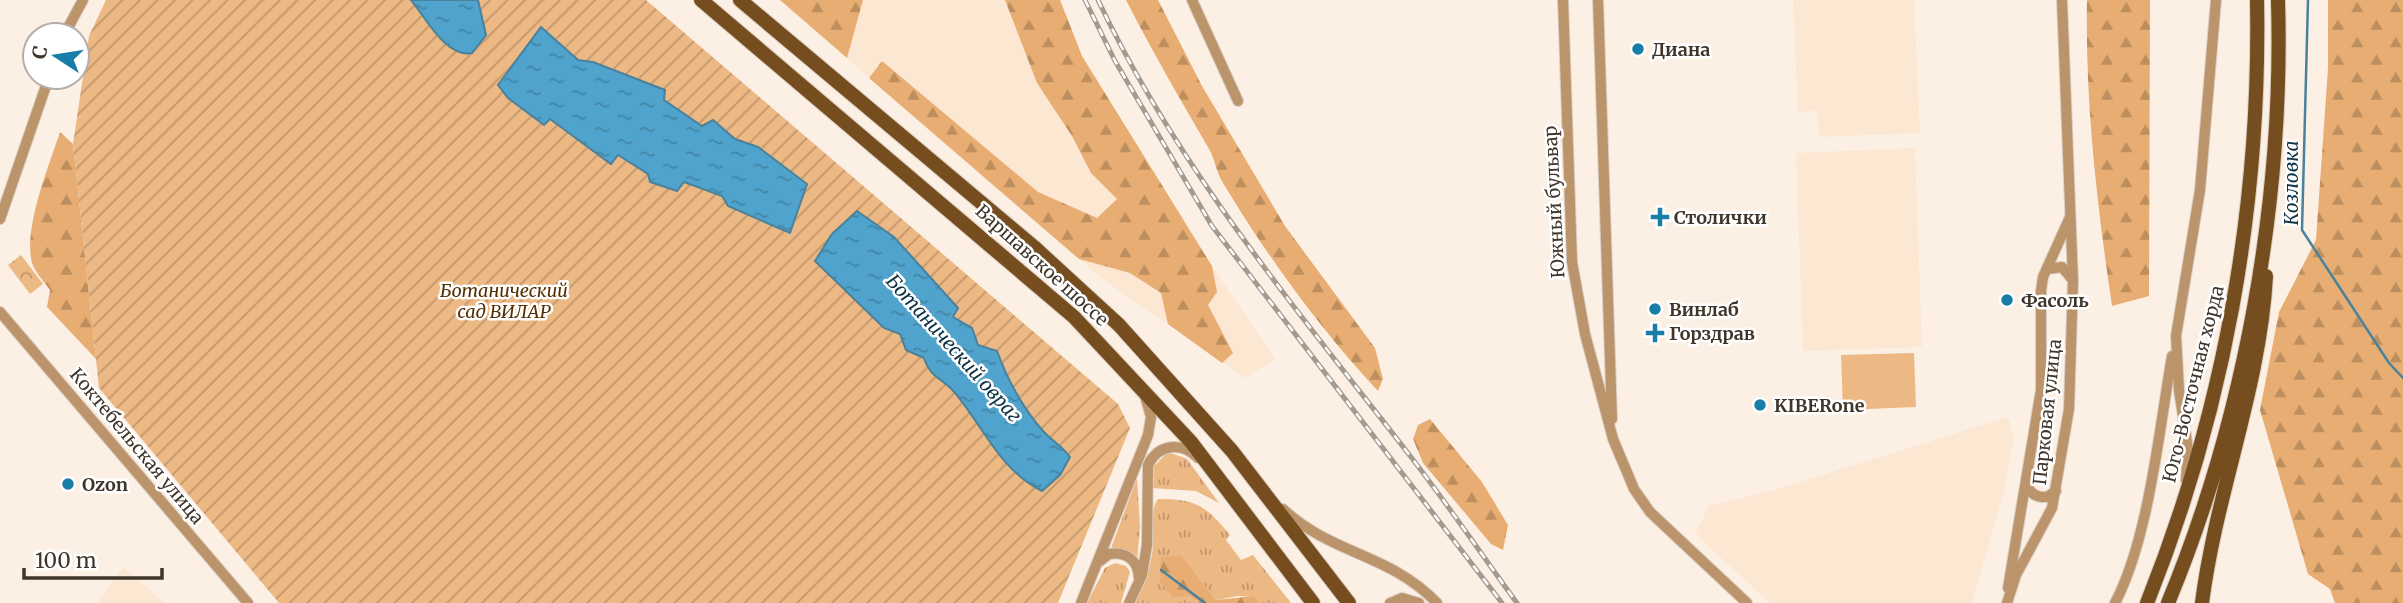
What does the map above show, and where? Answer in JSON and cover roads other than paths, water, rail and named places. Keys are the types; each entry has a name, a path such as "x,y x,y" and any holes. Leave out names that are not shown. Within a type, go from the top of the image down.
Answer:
{"main road":[{"name":"Варшавское шоссе","path":"701,0 1017,265 1126,369 1191,442 1313,603"},
{"name":"Варшавское шоссе","path":"740,0 1092,298 1157,364 1269,496 1349,603"},
{"name":"Юго-Восточная хорда","path":"2147,603 2182,506 2217,383 2239,278 2255,121 2257,0"},
{"path":"2202,603 2214,531 2255,374 2264,314 2277,119 2278,0"},
{"path":"2168,603 2196,528 2240,372 2270,207"}],"street":[{"path":"72,21 83,0"},
{"path":"1192,0 1238,101"},
{"name":"Южный бульвар","path":"1563,0 1572,262 1585,334 1613,439 1634,489 1650,512 1747,603"},
{"name":"Южный бульвар","path":"1598,0 1613,439"},
{"name":"Парковая улица","path":"2007,603 2019,570 2052,508 2068,409 2073,281 2062,0"},
{"path":"2115,603 2136,549 2176,336 2200,190 2216,0"},
{"path":"0,219 43,91"},
{"name":"Парковая улица","path":"2007,603 2009,566 2041,390 2041,291 2047,269 2071,215"},
{"path":"2047,269 2057,266 2067,270 2073,281"},
{"name":"Коктебельская улица","path":"0,312 248,603"},
{"path":"2176,336 2179,390 2188,449 2182,506"},
{"path":"1081,603 1151,428 1149,403 1126,369"},
{"path":"1129,603 1135,591 1147,545 1146,474 1154,454 1169,447 1187,450 1229,492"},
{"path":"2026,481 2027,488 2036,496 2046,498 2056,491"},
{"path":"1269,496 1321,538 1399,570 1437,603"},
{"path":"1098,563 1103,557 1116,553 1131,558 1139,574 1135,591"},
{"path":"2016,603 2019,570"},
{"path":"1390,603 1402,598 1419,603"}],"water":[{"path":"411,0 478,0 486,35 472,53 454,49 437,35"},
{"path":"541,27 578,60 593,62 665,90 664,100 702,126 713,120 735,139 758,147 807,184 790,233 728,206 722,196 684,182 677,191 650,182 648,174 618,155 611,164 550,119 544,125 508,98 498,85"},
{"path":"857,211 894,237 958,308 953,317 972,328 978,345 997,351 1028,412 1070,457 1060,475 1042,491 1027,482 1004,460 956,394 934,374 924,358 906,350 900,334 884,328 815,261 832,234"}],"waterway":[{"name":"Козловка","path":"2308,0 2302,230 2389,363 2403,378"},
{"name":"Ботанический овраг","path":"1161,570 1205,603"}],"railway":[{"path":"1085,0 1115,61 1212,226 1502,603"},
{"path":"1098,0 1130,62 1202,180 1283,293 1425,475 1517,603"}],"place":[{"name":"Диана","path":"1638,49"},
{"name":"Столички","path":"1660,217"},
{"name":"Фасоль","path":"2007,300"},
{"name":"Винлаб","path":"1655,309"},
{"name":"Горздрав","path":"1655,333"},
{"name":"KIBERone","path":"1760,405"},
{"name":"Ozon","path":"68,484"}],"park label":[{"name":"Ботанический сад ВИЛАР","path":"504,300"}]}
